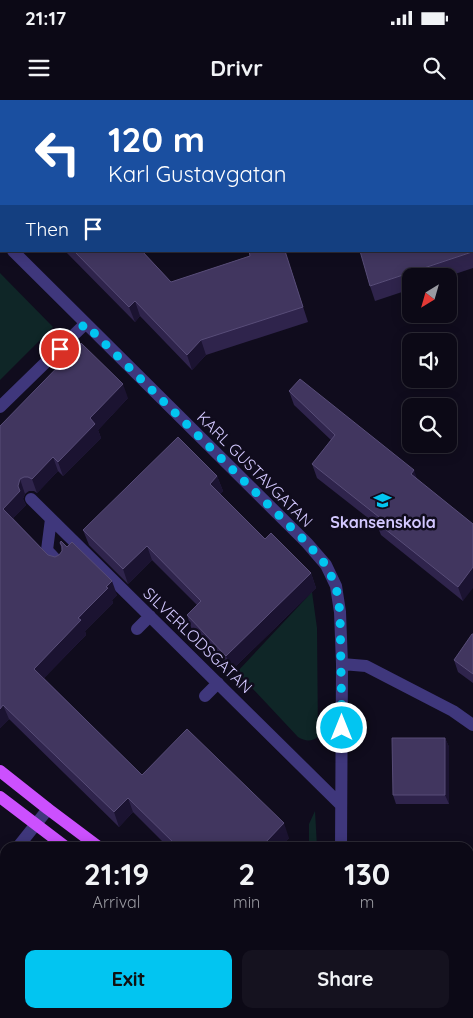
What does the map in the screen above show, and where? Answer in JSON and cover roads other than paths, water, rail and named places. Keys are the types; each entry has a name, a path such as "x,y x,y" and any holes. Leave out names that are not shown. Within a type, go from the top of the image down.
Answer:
{"main road":[{"path":"0,771 92,842"},
{"path":"0,797 59,842"}],"street":[{"name":"KARL GUSTAVGATAN","path":"14,252 307,543 326,565 336,586 340,612 342,664 341,842"},
{"path":"0,407 85,324"},
{"name":"SILVERLODSGATAN","path":"31,499 342,805"},
{"path":"51,519 47,550 59,563"},
{"path":"137,629 150,616"},
{"path":"342,664 366,666 453,711 473,725"},
{"path":"204,696 218,682"},
{"path":"21,842 48,809"}],"place":[{"name":"Skansenskola","path":"383,501"}]}
